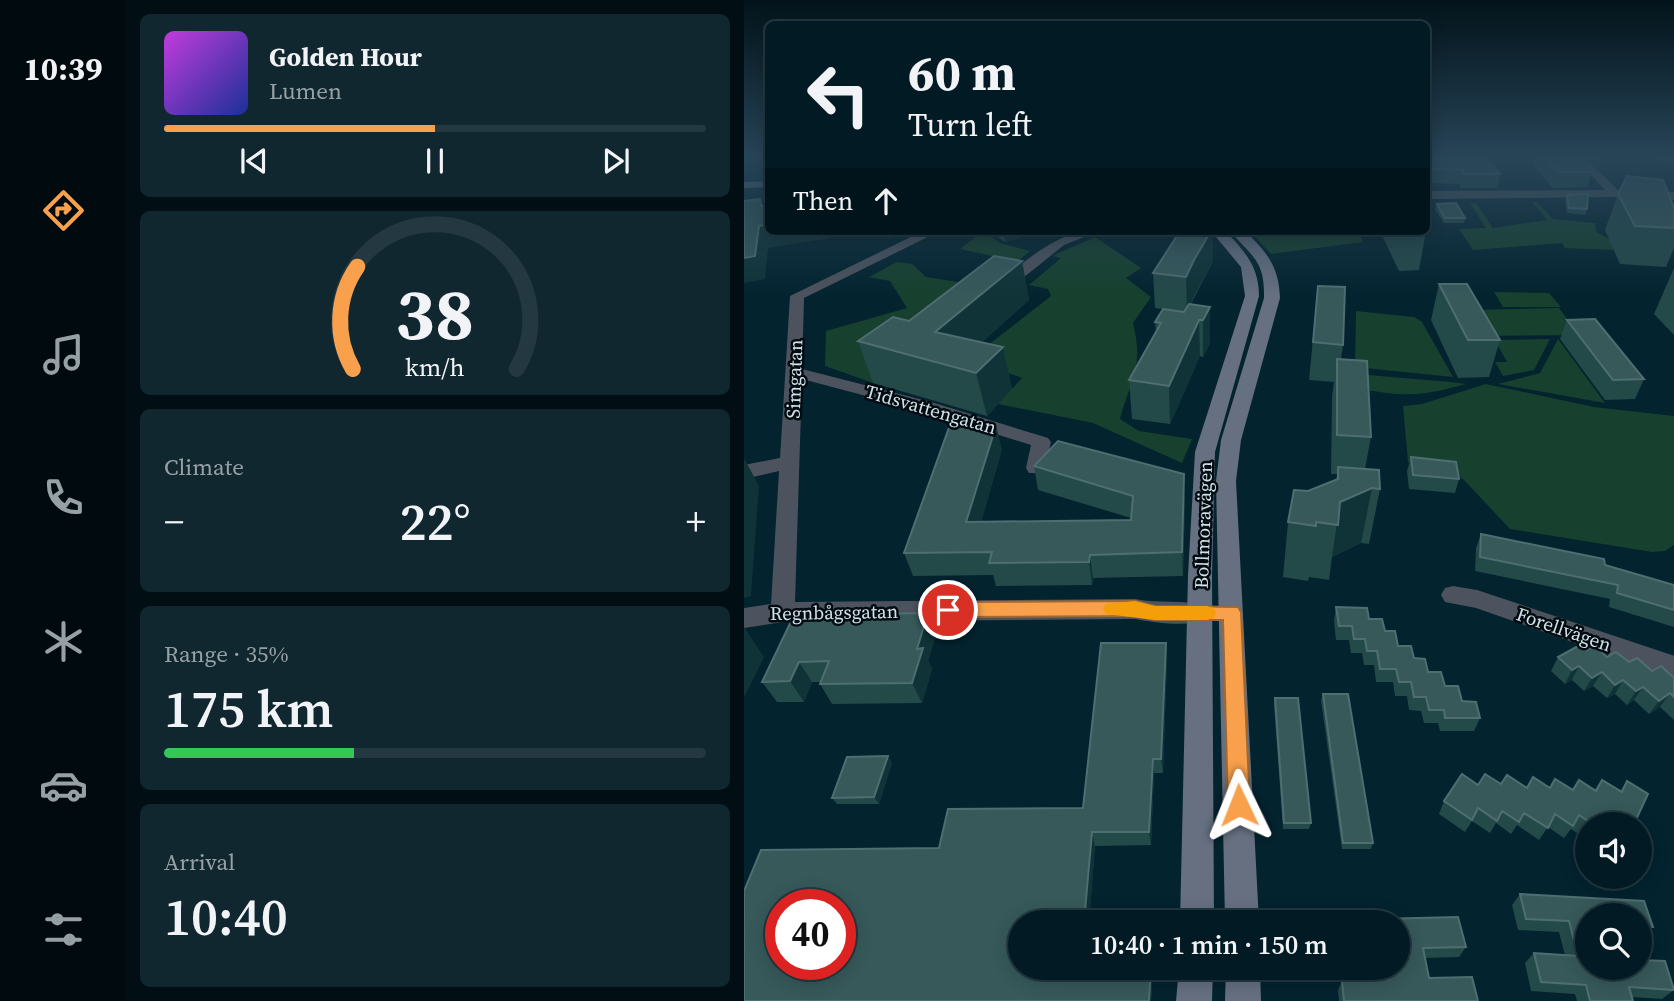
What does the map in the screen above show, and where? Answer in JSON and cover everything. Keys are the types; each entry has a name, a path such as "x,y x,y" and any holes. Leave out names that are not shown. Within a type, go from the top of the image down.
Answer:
{"street":[{"name":"Simgatan","path":"783,612 797,296 925,235"},
{"path":"1004,286 1059,242 1080,235"},
{"name":"Bollmoravägen","path":"1222,235 1244,259 1253,275 1252,296 1258,306 1231,440 1226,481 1242,910"},
{"name":"Bollmoravägen","path":"1197,910 1199,613 1205,452 1258,306 1272,298 1269,265 1241,235"},
{"name":"Tidsvattengatan","path":"795,372 925,406 1042,442 1036,468"},
{"path":"744,472 789,468"},
{"path":"744,484 789,468"},
{"name":"Forellvägen","path":"1453,595 1477,599 1674,667"},
{"name":"Regnbågsgatan","path":"744,618 783,612 1135,609 1155,613 1199,613"},
{"path":"1199,613 1232,612"},
{"path":"1194,1001 1195,980"},
{"path":"1243,980 1243,1001"}],"green space":[{"path":"1470,204 1476,204 1493,228 1547,220 1533,204 1539,204 1553,219 1595,223 1596,232 1613,241 1613,250 1565,248 1562,243 1473,250 1459,229 1486,228"},
{"path":"978,235 989,235 1000,243 1030,251 989,284 1011,260 960,249"},
{"path":"1254,235 1360,235 1363,242 1271,254"},
{"path":"1095,237 1141,268 1126,278 1151,297 1133,323 1137,362 1120,419 1139,431 1192,439 1182,463 1093,423 998,404 1022,378 970,359 1051,296 1048,289 1029,285 1061,258 1052,256"},
{"path":"897,262 912,264 926,277 989,287 873,383 825,366 826,331 907,308 890,281 869,277"},
{"path":"1494,292 1549,293 1561,307 1503,307"},
{"path":"1559,308 1579,335 1480,336 1470,310"},
{"path":"1356,311 1414,317 1422,322 1453,377 1355,367"},
{"path":"1550,339 1534,370 1503,376 1495,362 1507,362 1495,340"},
{"path":"1558,339 1605,403 1498,384 1540,373"},
{"path":"1356,374 1466,384 1423,393 1387,393 1356,388"},
{"path":"1486,384 1594,407 1674,416 1674,545 1665,551 1652,552 1510,529 1464,480 1449,469 1408,462 1403,406 1422,404"}],"building":[{"path":"744,204 761,204 765,205 765,225 759,226 755,256 744,258"},
{"path":"1437,204 1456,204 1465,218 1445,218"},
{"path":"1568,204 1587,204 1587,209 1569,208"},
{"path":"1623,204 1672,204 1674,228 1635,226"},
{"path":"1177,235 1209,235 1186,277 1153,273"},
{"path":"994,256 1022,261 935,332 1003,347 976,373 858,341 893,317 909,321"},
{"path":"1439,284 1467,284 1500,340 1468,340"},
{"path":"1318,286 1345,287 1343,345 1313,342"},
{"path":"1189,304 1210,307 1203,320 1199,320 1169,386 1129,380 1161,323 1155,322 1163,309 1184,312"},
{"path":"1595,319 1644,379 1613,380 1567,320"},
{"path":"1337,359 1367,361 1371,437 1337,435"},
{"path":"951,422 982,422 980,426 996,426 966,522 1131,520 1133,496 1034,466 1058,441 1184,474 1182,552 1090,555 1089,562 989,563 992,552 904,553"},
{"path":"1411,457 1456,462 1459,479 1413,475"},
{"path":"1338,467 1379,470 1380,489 1372,488 1340,502 1338,525 1316,522 1316,526 1288,522 1294,490 1308,491 1338,479"},
{"path":"1481,534 1604,559 1605,565 1674,585 1674,610 1617,593 1618,585 1480,557"},
{"path":"1336,607 1367,608 1369,619 1382,619 1385,631 1395,631 1398,646 1411,646 1414,658 1425,659 1428,672 1441,672 1445,686 1458,686 1462,701 1476,702 1480,718 1445,718 1444,710 1429,710 1426,697 1414,697 1411,682 1399,682 1396,669 1380,669 1377,651 1367,651 1365,639 1354,639 1352,626 1339,626"},
{"path":"928,613 917,649 923,648 912,683 820,684 829,661 799,662 790,681 762,682 794,615"},
{"path":"1101,643 1166,643 1161,759 1153,759 1149,832 1092,832 1085,910 1008,910 1008,980 1150,980 1149,1001 744,1001 744,891 761,850 939,848 948,809 1083,808"},
{"path":"1580,645 1587,650 1595,646 1607,657 1616,652 1629,662 1637,658 1652,671 1661,666 1674,678 1674,697 1670,693 1659,701 1643,687 1636,691 1623,680 1615,685 1602,672 1592,678 1579,666 1572,670 1558,657"},
{"path":"1323,694 1348,694 1373,843 1343,843"},
{"path":"1275,698 1298,698 1311,823 1284,823"},
{"path":"888,756 874,797 832,798 847,757"},
{"path":"1462,774 1478,785 1485,774 1501,784 1507,775 1527,788 1533,777 1550,788 1555,779 1573,790 1579,780 1596,791 1602,780 1622,792 1627,781 1648,794 1640,812 1575,812 1573,826 1555,814 1548,828 1524,813 1519,822 1502,811 1497,821 1478,808 1472,820 1444,801"},
{"path":"1520,894 1645,903 1575,903 1575,944 1569,921 1526,919"},
{"path":"1458,917 1466,947 1423,948 1429,978 1472,977 1478,1001 1344,1001 1342,981 1410,980 1410,918"},
{"path":"1534,953 1575,956 1575,980 1652,980 1652,960 1665,961 1674,990 1629,987 1633,1001 1590,1001 1586,985 1541,982"}],"slow traffic":[{"path":"1112,609 1135,609 1155,613 1207,613"}],"route":[{"path":"948,610 1135,609 1155,613 1232,612 1239,805"}]}
